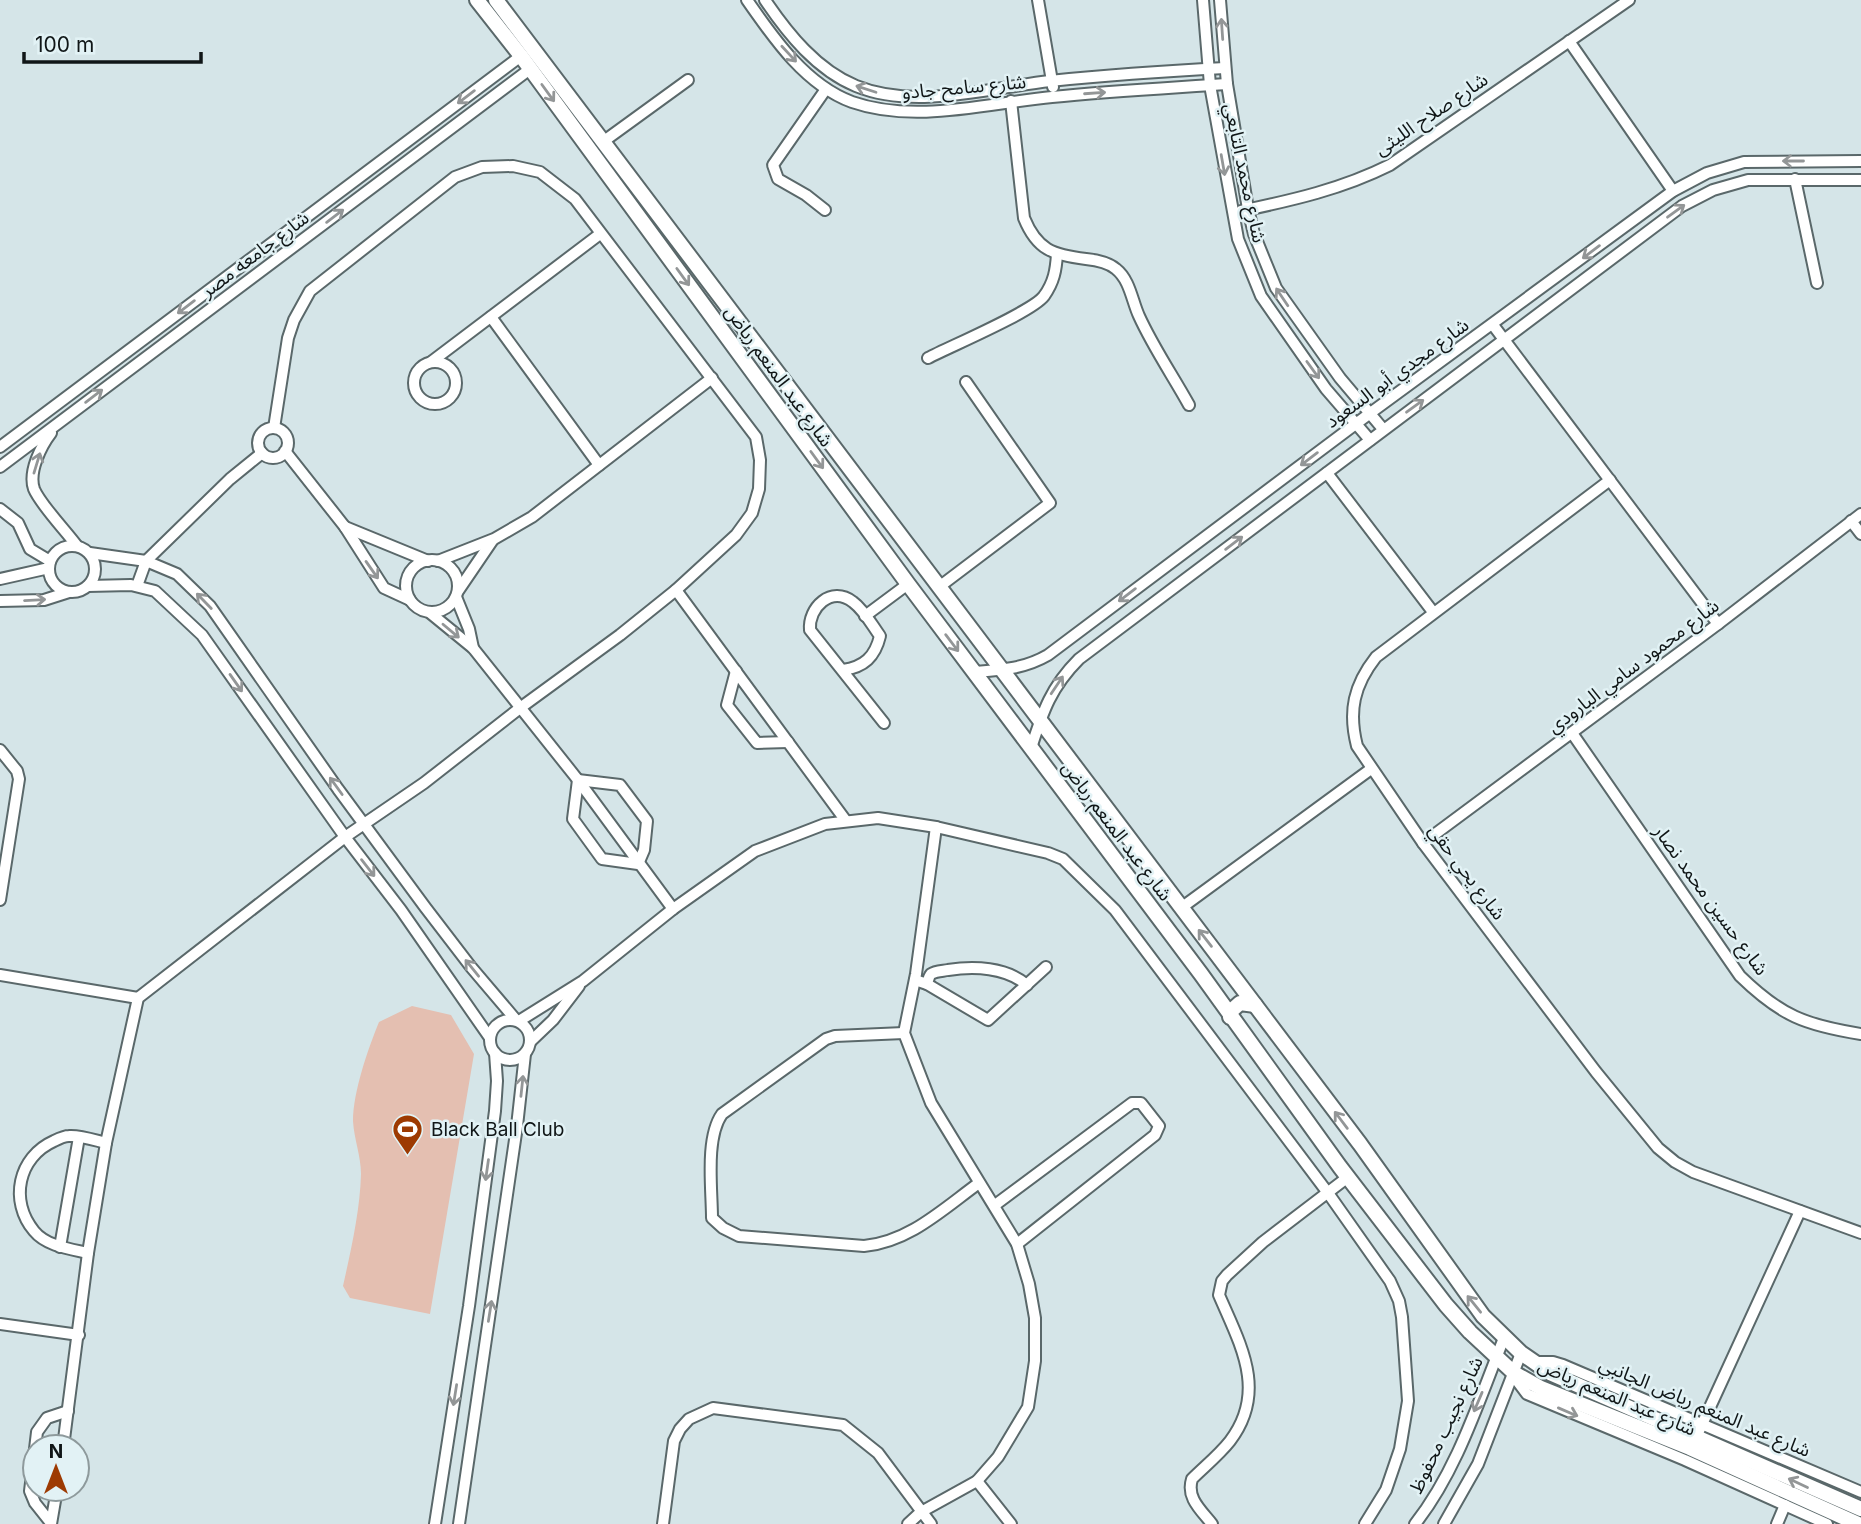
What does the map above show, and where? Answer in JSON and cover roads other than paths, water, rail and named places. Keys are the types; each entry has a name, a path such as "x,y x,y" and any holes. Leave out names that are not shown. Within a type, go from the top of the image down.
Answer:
{"street":[{"name":"شارع عبد المنعم رياض","path":"477,0 527,52"},
{"name":"شارع عبد المنعم رياض","path":"496,0 527,52 908,584 1446,1305 1496,1359 1515,1374 1541,1388 1689,1448 1858,1524"},
{"name":"شارع سامح جادو","path":"747,0 777,42 826,89 851,102 881,110 946,109 1055,96 1227,84"},
{"name":"شارع سامح جادو","path":"765,0 786,30 831,72 855,86 884,95 914,98 1052,81 1225,68"},
{"path":"1038,0 1055,96"},
{"name":"شارع محمد التابعي","path":"1203,0 1210,85 1231,213 1238,239 1261,296 1326,389 1370,440"},
{"name":"شارع محمد التابعي","path":"1220,0 1227,84 1254,234 1276,288 1340,379 1383,429"},
{"name":"شارع صلاح الليثى","path":"1231,213 1325,192 1359,181 1390,165 1629,0"},
{"path":"1569,41 1673,191"},
{"name":"شارع جامعه مصر","path":"0,447 527,52"},
{"name":"شارع عبد المنعم رياض","path":"536,64 604,141 1360,1144 1464,1292 1504,1338 1527,1358 1569,1382 1699,1430 1802,1485 1861,1509"},
{"name":"شارع جامعه مصر","path":"0,467 536,64"},
{"path":"604,141 688,80"},
{"path":"825,210 778,179 773,165 826,89"},
{"path":"1011,101 1024,218 1030,232 1039,244 1057,254 1101,261 1116,269 1127,282 1139,317 1189,405"},
{"name":"شارع مجدي أبو السعود","path":"974,672 1003,670 1038,661 1673,191 1707,173 1744,162 1861,161"},
{"path":"65,1433 88,1253 106,1143 138,998 345,837 424,783 677,590 736,535 752,513 759,489 760,460 756,438 712,378 575,199 540,173 513,166 482,167 455,177 310,291 294,320 288,338 274,428"},
{"path":"1795,179 1817,283"},
{"name":"شارع مجدي أبو السعود","path":"1031,748 1055,686 1079,659 1682,206 1713,190 1748,180 1861,180"},
{"path":"431,362 443,363 455,376 453,393 439,404 417,396 413,384 420,368 600,234"},
{"path":"928,358 1043,298 1055,279 1057,254"},
{"path":"491,317 599,465"},
{"path":"1493,325 1718,624"},
{"path":"410,600 406,584 409,576 420,564 494,539 531,517 712,378"},
{"path":"939,587 1050,503 966,382"},
{"path":"56,425 42,446 33,474 33,487 77,545 90,553 146,561 177,574 210,606 471,967 528,1029 531,1041"},
{"path":"262,453 258,444 260,434 264,430 274,428 286,436 285,451 345,527 384,588 429,612 473,648 578,780 673,909"},
{"path":"262,453 277,457 285,451"},
{"path":"136,586 146,561 230,479 262,453"},
{"path":"1327,473 1433,612"},
{"name":"شارع يحي حقي","path":"1610,480 1376,657 1364,672 1352,708 1352,727 1357,746 1423,843 1588,1061 1658,1148 1693,1172 1861,1233"},
{"path":"0,509 18,523 30,549 49,565"},
{"name":"شارع محمود سامي البارودي","path":"1423,843 1861,514"},
{"path":"1851,521 1861,534"},
{"path":"345,527 452,569 473,648"},
{"path":"429,612 445,609 494,539"},
{"path":"69,592 52,581 49,565 57,550 77,545"},
{"path":"0,601 44,600 82,590 93,580 96,566 90,553"},
{"path":"0,579 49,565"},
{"path":"865,615 908,584"},
{"path":"88,586 136,586 155,591 202,635 490,1038 495,1053 497,1081 495,1111 469,1306 435,1524"},
{"path":"677,590 846,821"},
{"path":"843,670 864,664 878,647 880,636 855,603 839,596 823,600 811,613 810,630 884,723"},
{"path":"1081,630 1094,648"},
{"path":"736,671 727,705 757,743 788,742"},
{"name":"شارع حسين محمد نصار","path":"1572,733 1740,976 1762,998 1788,1015 1818,1026 1861,1034"},
{"path":"0,750 17,771 19,779 0,900"},
{"path":"1181,908 1371,769"},
{"path":"578,780 573,819 602,859 638,864"},
{"path":"578,780 620,785 647,821 644,850 638,864"},
{"path":"490,1038 494,1027 499,1023 504,1020 518,1021 583,981 673,909 755,851 825,824 878,818 936,827 1048,853 1063,859 1115,910 1328,1193 1390,1280 1399,1301 1405,1336 1408,1401 1400,1448 1386,1490 1365,1524"},
{"path":"908,1524 922,1512 976,1481 998,1457 1028,1407 1035,1362 1035,1318 1029,1284 1017,1244 931,1103 904,1033 915,980 936,827"},
{"path":"1201,974 1207,976 1217,972 1223,961"},
{"path":"915,980 928,984 988,1020 1046,967"},
{"path":"928,984 929,976 933,973 958,968 1002,972 1017,976 1027,985"},
{"path":"0,975 138,998"},
{"path":"459,1524 525,1054 531,1041 553,1020 583,981"},
{"path":"1230,1017 1231,1011 1240,1003 1255,1004"},
{"path":"904,1033 835,1036 826,1039 722,1114 717,1121 712,1148 712,1218 739,1237 881,1244 910,1233 979,1183"},
{"path":"495,1053 506,1060 513,1060 525,1054"},
{"path":"995,1205 1132,1103 1141,1103 1159,1126 1155,1135 1017,1244"},
{"path":"88,1253 60,1247 34,1232 19,1197 19,1182 26,1166 46,1145 67,1135 106,1143"},
{"path":"60,1247 79,1137"},
{"path":"1212,1524 1190,1494 1189,1487 1192,1479 1229,1441 1240,1425 1247,1408 1249,1384 1247,1361 1219,1295 1219,1286 1222,1280 1263,1242 1348,1177"},
{"path":"1699,1430 1800,1210"},
{"path":"0,1324 79,1335"},
{"name":"شارع نجيب محفوظ","path":"1415,1524 1436,1494 1456,1454 1504,1338"},
{"name":"شارع نجيب محفوظ","path":"1444,1524 1478,1464 1515,1374 1527,1358"},
{"path":"1515,1374 1521,1389 1527,1394 1827,1524"},
{"path":"663,1524 674,1441 689,1419 713,1408 843,1425 878,1453 931,1524"},
{"path":"51,1524 34,1503 30,1491 37,1432 47,1418 68,1411"},
{"name":"شارع عبد المنعم رياض الجانبي","path":"1699,1430 1861,1492"},
{"path":"976,1481 1011,1524"},
{"path":"51,1524 55,1503"},
{"path":"1777,1524 1785,1505"}],"place":[{"name":"Black Ball Club","path":"408,1156"}]}
